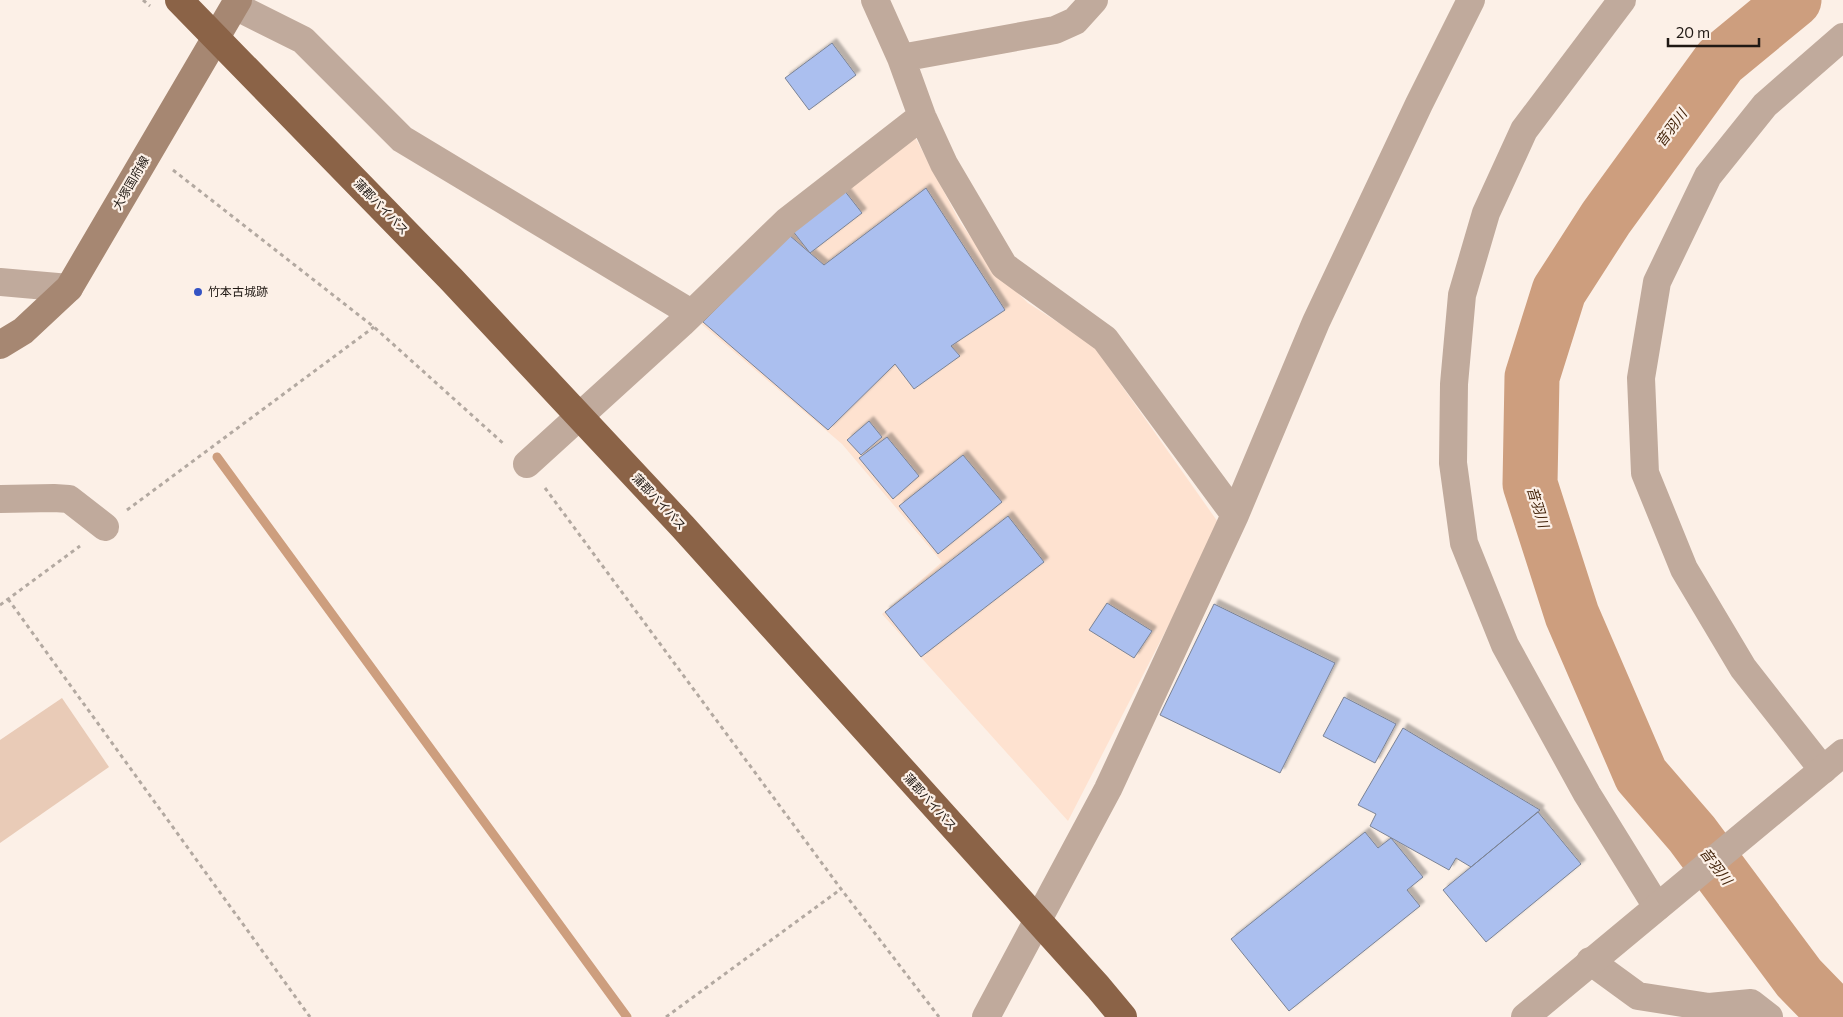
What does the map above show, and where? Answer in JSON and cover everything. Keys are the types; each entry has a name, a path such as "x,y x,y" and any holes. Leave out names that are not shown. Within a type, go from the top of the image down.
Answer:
{"highway":[{"name":"蒲郡バイパス","path":"180,0 451,279 683,527 1092,980 1123,1017"},
{"name":"蒲郡バイパス","path":"202,0 360,161 652,469 779,608 1140,1017"}],"main road":[{"name":"大塚国府線","path":"0,345 23,331 69,288 237,3"}],"street":[{"path":"875,0 901,58 922,116 944,164 1004,266 1105,339 1235,515"},
{"path":"901,58 1055,30 1075,21 1094,0"},
{"path":"986,1017 1108,789 1235,515 1316,322 1419,104 1471,0"},
{"path":"1622,0 1524,130 1486,214 1462,296 1454,384 1453,463 1464,543 1505,645 1587,794 1657,907"},
{"path":"237,3 303,40 402,139 691,313"},
{"path":"1525,1017 1590,961 1833,761 1743,668 1684,569 1645,473 1641,378 1657,282 1708,176 1765,104 1843,37"},
{"path":"527,464 691,313 787,221 922,116"},
{"path":"0,282 69,288"},
{"path":"0,499 69,499 105,527"},
{"path":"1590,961 1638,996 1709,1007 1751,1003 1769,1017"}],"path":[{"path":"149,151 374,326 527,464 841,889 939,1017"},
{"path":"0,605 374,326"},
{"path":"8,600 310,1017"},
{"path":"666,1017 841,889"}],"shaded area":[{"path":"914,135 960,222 995,271 1028,303 1093,345 1220,525 1068,821 882,614 942,562 842,444 698,321 789,223"},
{"path":"62,698 109,767 0,843 0,740"}],"building":[{"path":"832,43 856,75 809,110 785,78"},
{"path":"926,188 1005,310 951,346 960,356 914,389 895,364 828,430 703,322 789,235 824,265"},
{"path":"844,190 862,213 810,253 792,230"},
{"path":"869,421 882,437 861,455 847,440"},
{"path":"887,437 919,476 893,499 859,458"},
{"path":"963,455 1002,502 938,554 899,506"},
{"path":"1008,516 1044,562 921,657 885,612"},
{"path":"1107,603 1152,631 1134,658 1089,630"},
{"path":"1214,604 1335,663 1280,773 1160,715"},
{"path":"1344,697 1396,724 1375,763 1323,736"},
{"path":"1403,728 1540,810 1471,867 1456,858 1449,870 1370,826 1376,814 1358,805"},
{"path":"1538,812 1581,864 1486,942 1443,890"},
{"path":"1365,832 1378,848 1391,838 1423,877 1407,890 1420,906 1289,1011 1231,939"}],"waterway":[{"name":"音羽川","path":"1794,0 1720,61 1606,218 1559,291 1532,377 1530,484 1572,615 1641,775 1692,834 1799,978 1837,1017"},
{"path":"217,457 627,1017"}],"place":[{"name":"竹本古城跡","path":"198,292"}]}
